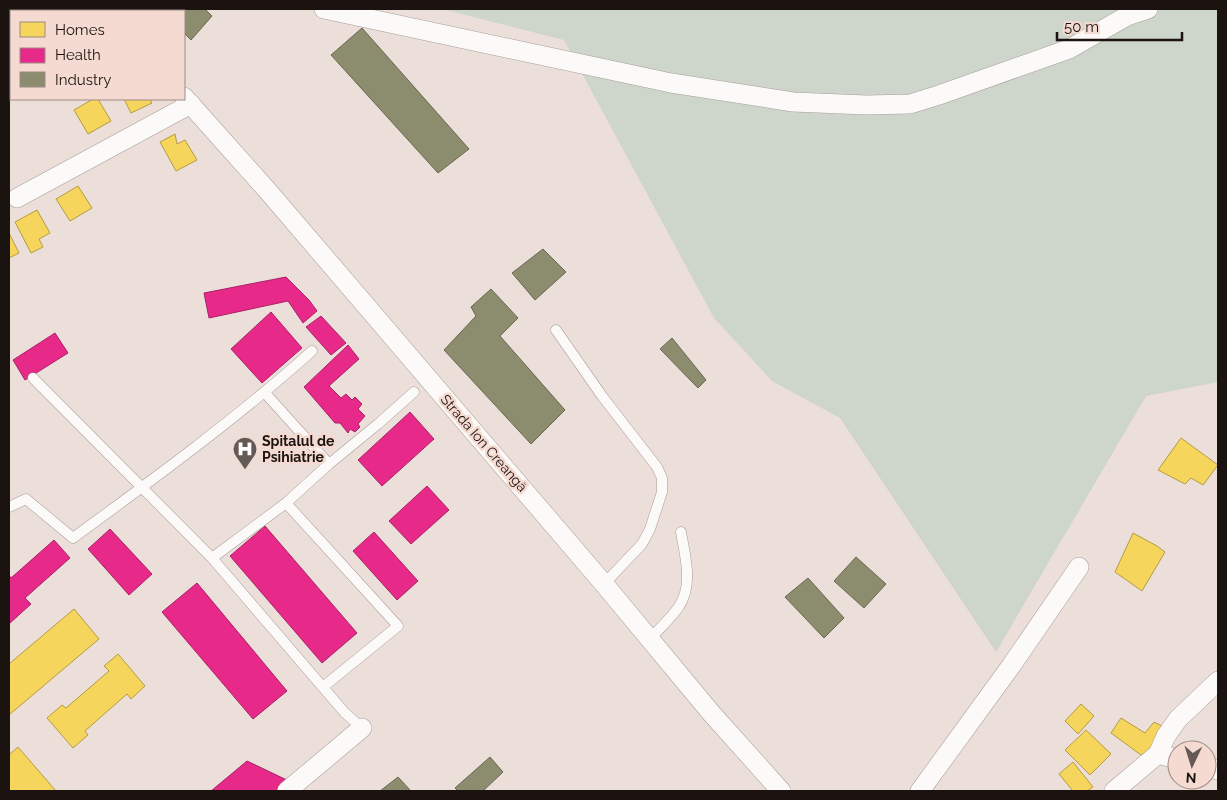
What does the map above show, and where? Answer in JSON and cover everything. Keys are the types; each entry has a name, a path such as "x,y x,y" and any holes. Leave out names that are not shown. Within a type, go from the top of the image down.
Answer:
{"street":[{"path":"324,9 671,83 793,102 866,105 910,104 939,95 1069,49 1127,16 1148,9"},
{"path":"17,198 187,101"},
{"name":"Strada Ion Creangă","path":"187,101 273,198 604,584 712,714 781,791"},
{"path":"920,791 1011,666 1079,567"},
{"path":"1114,791 1158,754 1166,736 1178,719 1218,681"},
{"path":"287,791 362,728"},
{"path":"1158,754 1167,756"}],"lane":[{"path":"556,330 602,396 657,466 662,478 662,492 650,528 642,544 604,584"},
{"path":"9,507 26,498 73,538 265,392 312,350"},
{"path":"33,378 212,558 345,713 362,728"},
{"path":"265,392 329,464"},
{"path":"212,558 286,502 414,392"},
{"path":"286,502 398,626 323,687"},
{"path":"650,640 678,608 685,595 687,580 681,532"}],"shaded area":[{"path":"442,9 1218,9 1218,382 1146,396 996,652 840,418 772,381 714,318 564,40"}],"building: Homes":[{"path":"91,100 99,100 111,121 88,134 74,110"},
{"path":"124,100 150,100 152,103 131,113"},
{"path":"175,134 177,144 185,140 197,160 176,171 160,142"},
{"path":"78,186 92,208 70,221 56,199"},
{"path":"37,210 50,233 39,239 43,247 31,253 15,222"},
{"path":"9,233 19,253 9,258"},
{"path":"1181,438 1218,465 1203,485 1191,478 1185,484 1158,470"},
{"path":"1133,533 1165,552 1142,591 1115,572"},
{"path":"74,609 99,639 9,715 9,664"},
{"path":"118,654 145,686 131,699 127,694 85,731 88,735 73,748 47,718 62,705 66,708 109,671 104,666"},
{"path":"1081,704 1094,716 1078,734 1065,721"},
{"path":"1121,718 1145,733 1154,722 1166,728 1158,745 1141,755 1111,733"},
{"path":"1086,730 1111,754 1090,775 1065,750"},
{"path":"18,747 56,791 9,791 9,755"},
{"path":"1073,762 1093,787 1087,791 1073,791 1059,774"}],"building: Health":[{"path":"286,277 317,311 303,323 288,301 209,318 204,293"},
{"path":"271,312 302,348 262,383 231,349"},
{"path":"321,316 346,343 331,355 306,327"},
{"path":"55,333 68,353 25,380 13,360"},
{"path":"348,345 359,359 329,386 341,398 346,394 352,400 355,397 362,404 358,409 365,416 358,424 360,427 355,432 350,429 348,433 340,423 335,423 304,387"},
{"path":"410,412 434,439 382,486 358,460"},
{"path":"427,486 449,510 411,544 389,521"},
{"path":"265,526 357,633 322,663 230,556"},
{"path":"110,529 152,574 129,595 88,549"},
{"path":"374,532 418,581 397,600 353,551"},
{"path":"54,540 70,558 25,598 31,604 10,623 9,575 11,578"},
{"path":"197,583 287,691 253,719 162,612"},
{"path":"247,761 291,782 279,791 211,791"}],"building: Industry":[{"path":"205,9 212,16 191,40 185,34 185,10 166,10"},
{"path":"362,28 469,149 438,173 331,55"},
{"path":"543,249 566,272 535,300 512,273"},
{"path":"491,289 518,318 500,336 565,410 531,444 444,350 476,316 471,307"},
{"path":"672,338 706,380 698,388 660,349"},
{"path":"856,557 886,584 864,608 834,581"},
{"path":"808,578 844,618 824,638 785,597"},
{"path":"490,757 503,772 483,791 458,791 455,788"},
{"path":"398,777 411,791 380,791"}],"place":[{"name":"Spitalul de Psihiatrie","path":"245,470"}]}
